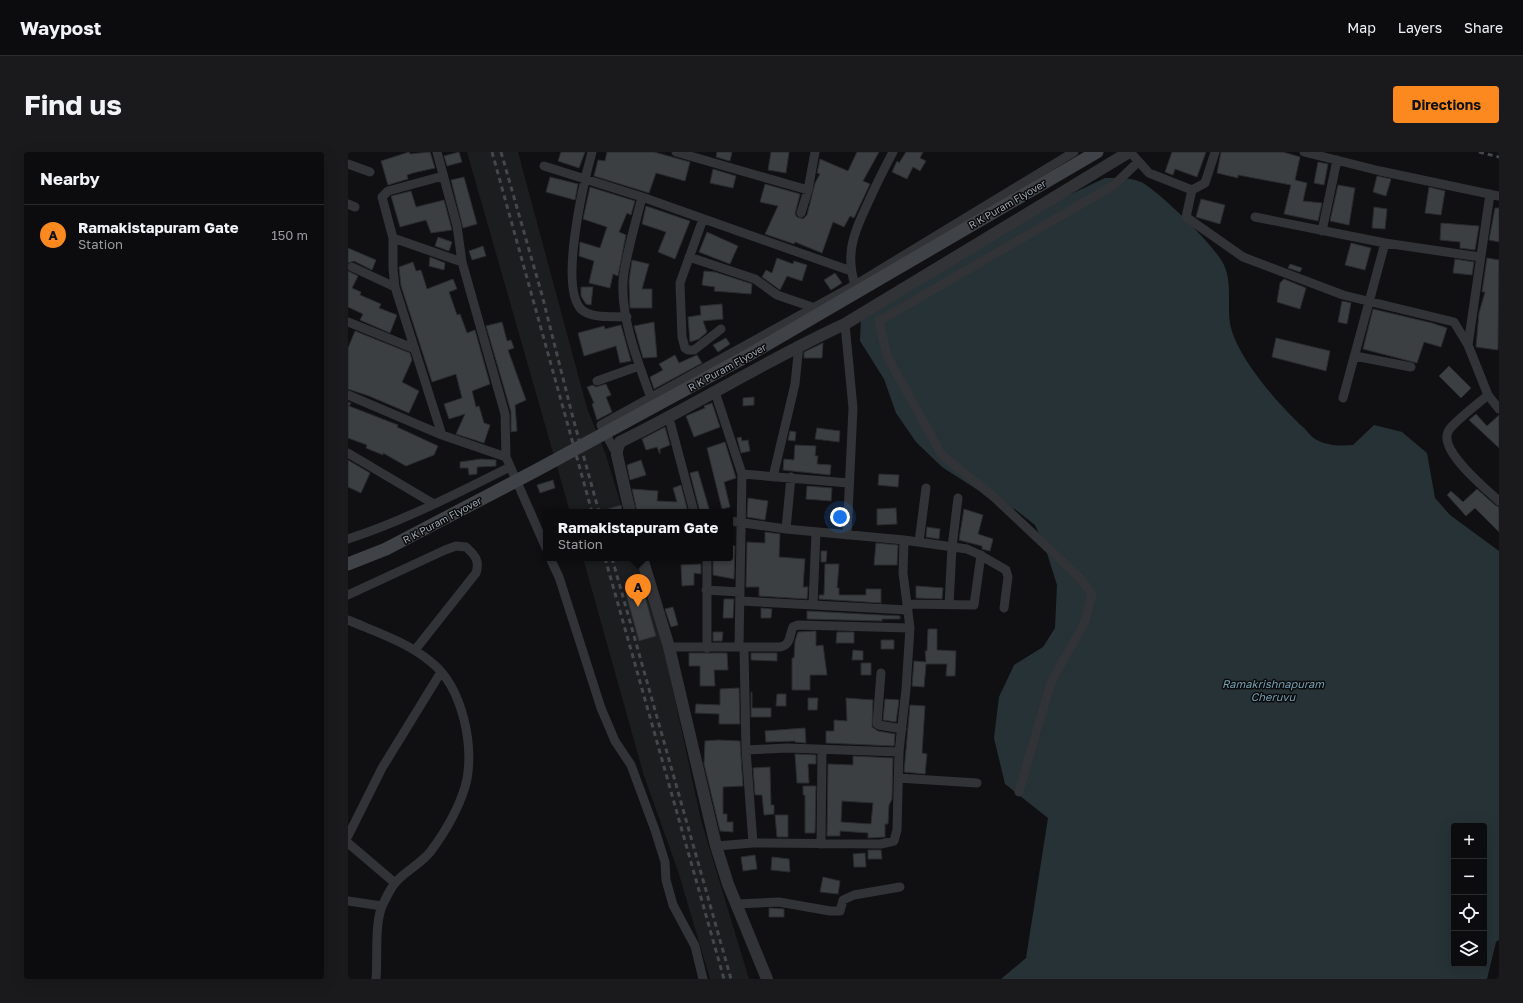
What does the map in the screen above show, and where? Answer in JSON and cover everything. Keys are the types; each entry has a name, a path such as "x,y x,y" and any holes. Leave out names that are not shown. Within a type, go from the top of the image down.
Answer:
{"main road":[{"name":"R K Puram Flyover","path":"348,564 392,546 719,372 1097,152"}],"street":[{"path":"437,152 457,226 462,262 505,414 506,457 543,541"},
{"path":"592,152 585,179 573,252 572,288 575,300 582,310 593,315 627,317"},
{"path":"676,152 712,157 808,190"},
{"path":"801,212 808,190 815,152"},
{"path":"855,285 851,272 852,240 854,232 874,188 893,152"},
{"path":"617,455 601,424 651,398 812,307 855,285 1074,152"},
{"path":"629,509 616,450 620,442 669,418 798,345 845,324 1130,152 1149,173 1192,190"},
{"path":"1215,152 1205,183 1192,190 1186,217 1243,258 1343,295 1454,322 1468,345 1488,395 1499,409"},
{"path":"1304,152 1494,195 1480,257 1468,345"},
{"path":"1322,232 1337,160"},
{"path":"879,321 1114,185 1138,162"},
{"path":"348,164 370,172"},
{"path":"544,166 642,197 851,272"},
{"path":"442,435 395,287 393,270 393,238 382,201 384,193 443,176"},
{"path":"642,197 623,281 627,317 639,366 651,398"},
{"path":"1255,217 1322,232 1480,257"},
{"path":"703,219 682,277 680,290 683,344 688,350 694,350 721,329"},
{"path":"393,238 462,262"},
{"path":"1343,398 1385,243"},
{"path":"689,258 755,279 777,295 812,307"},
{"path":"352,267 395,287"},
{"path":"873,307 879,321 887,356 942,455 995,498 1081,579 1092,594 1085,622 1051,682 1019,792"},
{"path":"348,322 415,349"},
{"path":"845,324 853,408 847,535"},
{"path":"773,477 794,384 798,345"},
{"path":"1355,356 1411,367"},
{"path":"597,381 639,366"},
{"path":"715,392 742,474 743,523 740,596 746,750 754,843"},
{"path":"348,395 442,435 506,457"},
{"path":"1488,395 1448,430 1446,442 1452,454 1499,501"},
{"path":"669,418 693,509"},
{"path":"348,453 434,504"},
{"path":"348,539 372,531 434,504 510,467"},
{"path":"742,474 849,483"},
{"path":"786,529 791,477"},
{"path":"919,542 926,488"},
{"path":"949,605 952,547 958,498"},
{"path":"733,521 786,529 904,540 967,549 981,555 1006,570 1008,577 1004,608"},
{"path":"813,604 816,532"},
{"path":"716,846 754,843 881,844 894,842 897,830 899,752 910,628 903,573 904,540"},
{"path":"348,595 444,550 456,546 466,547 478,560 476,573 415,650"},
{"path":"706,590 740,596 813,604 907,607 974,605 981,555"},
{"path":"551,561 559,577 600,708 615,741 631,765 656,830 665,862 666,880 673,905 695,946 703,979"},
{"path":"643,561 669,647 716,846 736,904 767,979"},
{"path":"707,561 707,648"},
{"path":"348,620 415,650 433,662 441,672 459,702 464,720 468,755 466,785 457,811 431,851 395,883 382,906 378,934 376,979"},
{"path":"669,647 707,648 785,646 789,642 793,627 798,625 910,628"},
{"path":"348,836 386,761 441,672"},
{"path":"881,674 877,724 902,729"},
{"path":"746,750 899,752"},
{"path":"821,844 822,750"},
{"path":"898,778 977,783"},
{"path":"348,842 395,883"},
{"path":"736,904 779,902 830,911 840,911 843,900 854,895 900,888"},
{"path":"348,902 382,906"}],"shaded area":[{"path":"467,152 518,152 587,408 606,455 622,509 569,509"},
{"path":"584,561 638,561 661,635 701,820 749,979 710,979 678,871 644,776"}],"water":[{"name":"Ramakrishnapuram Cheruvu","path":"1105,178 1132,179 1149,187 1173,207 1199,233 1219,257 1227,273 1230,321 1236,341 1251,368 1272,395 1313,438 1330,444 1353,445 1374,425 1402,432 1427,453 1435,498 1450,515 1499,551 1499,940 1496,942 1487,979 1001,979 1026,958 1048,818 1005,784 994,738 999,697 1014,665 1043,647 1055,628 1057,585 1045,547 1035,525 1016,510 987,496 942,467 916,442 896,413 884,379 860,341 861,315 1048,205"}],"building":[{"path":"409,152 410,154 430,152 435,168 407,175 408,179 388,185 381,161"},
{"path":"459,152 462,162 447,166 444,156"},
{"path":"561,152 585,152 579,168 558,161"},
{"path":"607,152 654,152 690,162 685,181 656,173 649,193 594,176 598,160 605,161"},
{"path":"717,152 732,152 730,161 716,157"},
{"path":"771,152 789,152 786,173 768,170"},
{"path":"857,152 879,152 863,181 870,184 854,218 850,216 844,227 833,222 822,253 795,242 794,244 765,234 778,206 760,202 765,184 800,194 795,214 797,217 803,219 807,215 815,183 820,174 817,173 820,159 848,171"},
{"path":"906,152 923,152 920,158 926,161 920,171 913,167 907,179 892,172 897,161 899,163"},
{"path":"1172,152 1206,152 1197,177 1175,169 1173,175 1165,172"},
{"path":"1221,152 1283,152 1300,157 1295,180 1307,183 1303,201 1322,203 1318,221 1284,214 1291,185 1238,175 1238,178 1217,173"},
{"path":"1318,162 1328,164 1324,185 1314,183"},
{"path":"713,169 736,176 733,188 710,183"},
{"path":"1377,176 1391,179 1386,196 1373,192"},
{"path":"464,177 477,224 463,228 451,180"},
{"path":"550,177 578,184 575,200 546,192"},
{"path":"1338,185 1355,188 1349,225 1330,221"},
{"path":"590,187 635,201 631,215 627,213 619,232 626,235 618,276 613,274 610,288 589,283 594,261 579,256 580,242 600,248 607,227 583,219"},
{"path":"1429,187 1445,191 1441,215 1425,213"},
{"path":"411,191 416,207 444,200 452,230 431,233 426,220 400,227 391,196"},
{"path":"1201,199 1225,205 1220,224 1196,217"},
{"path":"646,206 690,221 675,259 658,252 666,232 642,224"},
{"path":"1374,207 1387,209 1385,229 1372,228"},
{"path":"1495,208 1499,208 1499,242 1489,240"},
{"path":"1441,223 1479,226 1475,250 1460,248 1460,242 1440,240"},
{"path":"707,232 738,246 730,264 699,252"},
{"path":"438,237 452,242 449,251 435,246"},
{"path":"1351,243 1371,248 1365,270 1345,265"},
{"path":"483,246 486,256 472,260 469,251"},
{"path":"348,248 376,260 372,270 354,261 348,263"},
{"path":"430,257 445,263 444,270 429,266"},
{"path":"777,258 793,264 794,261 807,265 802,281 787,276 780,290 762,277 766,270 772,273"},
{"path":"1487,258 1499,260 1498,350 1476,347 1479,313 1485,292 1482,292"},
{"path":"1455,259 1474,262 1472,275 1453,273"},
{"path":"632,260 649,264 642,289 652,289 652,308 630,308 629,281"},
{"path":"413,262 416,271 421,270 427,289 453,279 457,289 449,292 457,315 460,314 467,333 475,330 490,384 472,391 476,407 479,406 484,423 490,425 484,443 456,434 465,414 449,419 444,404 462,398 456,374 432,382 401,286 399,267"},
{"path":"1290,264 1302,268 1300,272 1288,268"},
{"path":"348,271 358,276 352,288 361,292 360,295 381,304 379,308 397,315 390,333 360,320 363,314 348,307"},
{"path":"704,271 715,272 752,284 751,294 714,291 715,287 702,285"},
{"path":"835,273 842,283 831,290 824,280"},
{"path":"1284,279 1306,288 1300,309 1277,302 1280,283"},
{"path":"581,287 593,287 591,305 586,304 581,296"},
{"path":"1342,301 1351,303 1347,324 1338,322"},
{"path":"722,304 723,319 703,321 707,332 699,339 690,342 688,317 701,315 700,306"},
{"path":"1373,309 1447,328 1441,347 1424,342 1417,363 1363,349"},
{"path":"502,322 507,341 511,340 514,348 508,350 526,400 515,405 517,431 511,432 511,412 486,326"},
{"path":"654,322 657,357 643,358 634,326"},
{"path":"621,325 631,361 620,363 616,346 584,356 578,333 604,326 605,329"},
{"path":"355,331 410,353 412,360 402,382 419,391 409,413 348,389 348,348"},
{"path":"726,338 730,344 718,352 713,345"},
{"path":"1276,338 1330,351 1326,371 1272,357"},
{"path":"823,343 822,358 804,358 804,352"},
{"path":"675,355 679,363 697,355 702,363 654,389 650,377 663,370 659,364"},
{"path":"1449,366 1471,388 1461,398 1439,376"},
{"path":"606,384 611,395 606,397 612,412 597,420 592,404 594,403 587,387 593,385 596,387"},
{"path":"754,397 754,405 743,406 743,398"},
{"path":"348,402 351,403 349,406 398,425 397,427 438,446 434,455 406,466 383,453 383,455 366,448 367,445 348,438"},
{"path":"712,403 720,427 694,437 686,416 705,408 704,406"},
{"path":"1476,414 1487,426 1499,415 1499,448 1469,420"},
{"path":"665,427 670,445 660,449 660,454 657,447 646,450 642,439"},
{"path":"817,428 840,431 839,442 815,439"},
{"path":"790,431 796,432 795,441 788,440"},
{"path":"741,437 742,441 748,440 750,451 741,453 737,438"},
{"path":"725,442 736,478 724,482 730,507 722,509 707,448"},
{"path":"795,445 816,446 815,456 818,456 817,464 831,465 830,475 783,470 784,459 794,460"},
{"path":"481,459 496,460 496,466 477,467 477,474 469,475 468,468 460,468 460,462"},
{"path":"348,460 370,473 361,493 348,487"},
{"path":"641,460 646,475 630,480 627,465"},
{"path":"698,471 709,509 699,509 690,473"},
{"path":"879,474 899,475 898,487 878,485"},
{"path":"553,480 555,488 540,493 537,485"},
{"path":"681,485 687,509 636,509 632,489 658,491 657,501 677,502 673,488"},
{"path":"807,486 832,488 831,501 806,499"},
{"path":"1477,489 1499,507 1499,532 1475,508 1466,516 1447,495 1451,491 1463,502"},
{"path":"748,498 768,501 765,520 747,517"},
{"path":"621,505 622,509 607,509"},
{"path":"896,508 897,524 877,525 877,509"},
{"path":"964,509 983,515 978,534 993,539 990,551 982,549 982,546 959,540"},
{"path":"927,527 940,529 939,539 926,537"},
{"path":"765,532 780,534 779,557 805,559 803,587 808,587 807,599 759,596 759,587 746,587 747,542 765,543"},
{"path":"876,543 898,545 897,565 874,565"},
{"path":"733,546 735,546 734,579 713,575 713,561 733,561"},
{"path":"821,551 827,551 826,562 821,562"},
{"path":"701,564 701,574 694,573 694,585 682,586 681,565"},
{"path":"825,564 839,564 837,588 839,588 839,595 866,595 866,589 881,589 881,603 819,599 819,595 824,595"},
{"path":"916,586 943,588 942,599 916,598"},
{"path":"643,589 656,636 639,641 626,594"},
{"path":"724,599 734,599 733,618 723,618"},
{"path":"673,607 678,625 671,627 665,609"},
{"path":"761,608 772,609 771,618 761,618"},
{"path":"807,611 900,616 900,619 882,619 882,621 807,619"},
{"path":"928,629 937,629 937,650 956,651 955,676 946,676 947,664 926,664 924,687 912,686 914,661 926,662 925,651 927,651"},
{"path":"816,631 816,646 823,645 827,675 810,675 810,690 792,690 792,658 794,658 795,641 798,632"},
{"path":"713,632 723,632 722,641 713,641"},
{"path":"837,632 854,632 854,643 836,643"},
{"path":"881,640 894,640 894,649 881,649"},
{"path":"853,650 863,651 863,660 852,660"},
{"path":"689,653 727,653 728,670 714,670 715,686 700,686 700,666 689,666"},
{"path":"751,653 777,653 777,661 751,660"},
{"path":"861,663 871,663 871,675 861,675"},
{"path":"739,688 740,724 719,724 719,714 695,713 696,704 720,705 720,689"},
{"path":"751,692 752,708 771,708 771,717 751,717"},
{"path":"777,694 786,694 786,706 776,706"},
{"path":"808,698 818,698 817,710 808,710"},
{"path":"846,698 873,700 872,727 878,731 895,734 894,746 826,743 826,731 834,731 834,720 847,721"},
{"path":"885,699 899,700 896,722 883,720"},
{"path":"910,705 925,706 922,753 927,754 925,774 904,772"},
{"path":"805,728 806,743 795,741 766,742 765,731"},
{"path":"705,741 740,741 743,786 723,787 723,814 727,814 727,822 733,822 733,832 720,831 704,764"},
{"path":"795,754 816,755 816,764 808,764 809,783 797,783"},
{"path":"853,756 893,758 892,799 889,805 888,824 885,824 885,837 868,838 868,833 840,831 840,836 827,836 828,764 853,765","holes":["842,801 873,803 871,824 841,822"]},
{"path":"770,767 771,805 774,805 774,814 764,815 762,795 755,795 753,768"},
{"path":"803,786 816,786 815,833 805,833 805,795 803,795"},
{"path":"775,815 788,815 788,837 777,837"},
{"path":"868,850 881,850 882,859 868,859"},
{"path":"865,853 866,867 854,867 853,854"},
{"path":"755,855 757,869 743,871 741,857"},
{"path":"772,857 789,859 790,872 771,870"},
{"path":"823,877 840,881 838,894 820,892"},
{"path":"769,908 784,909 784,917 769,917"}],"railway":[{"path":"492,152 591,509"},
{"path":"501,152 542,295 573,418 598,509"},
{"path":"1479,152 1499,157"},
{"path":"606,561 724,979"},
{"path":"613,561 731,979"}],"place":[{"name":"Ramakistapuram Gate","path":"638,607"}]}
